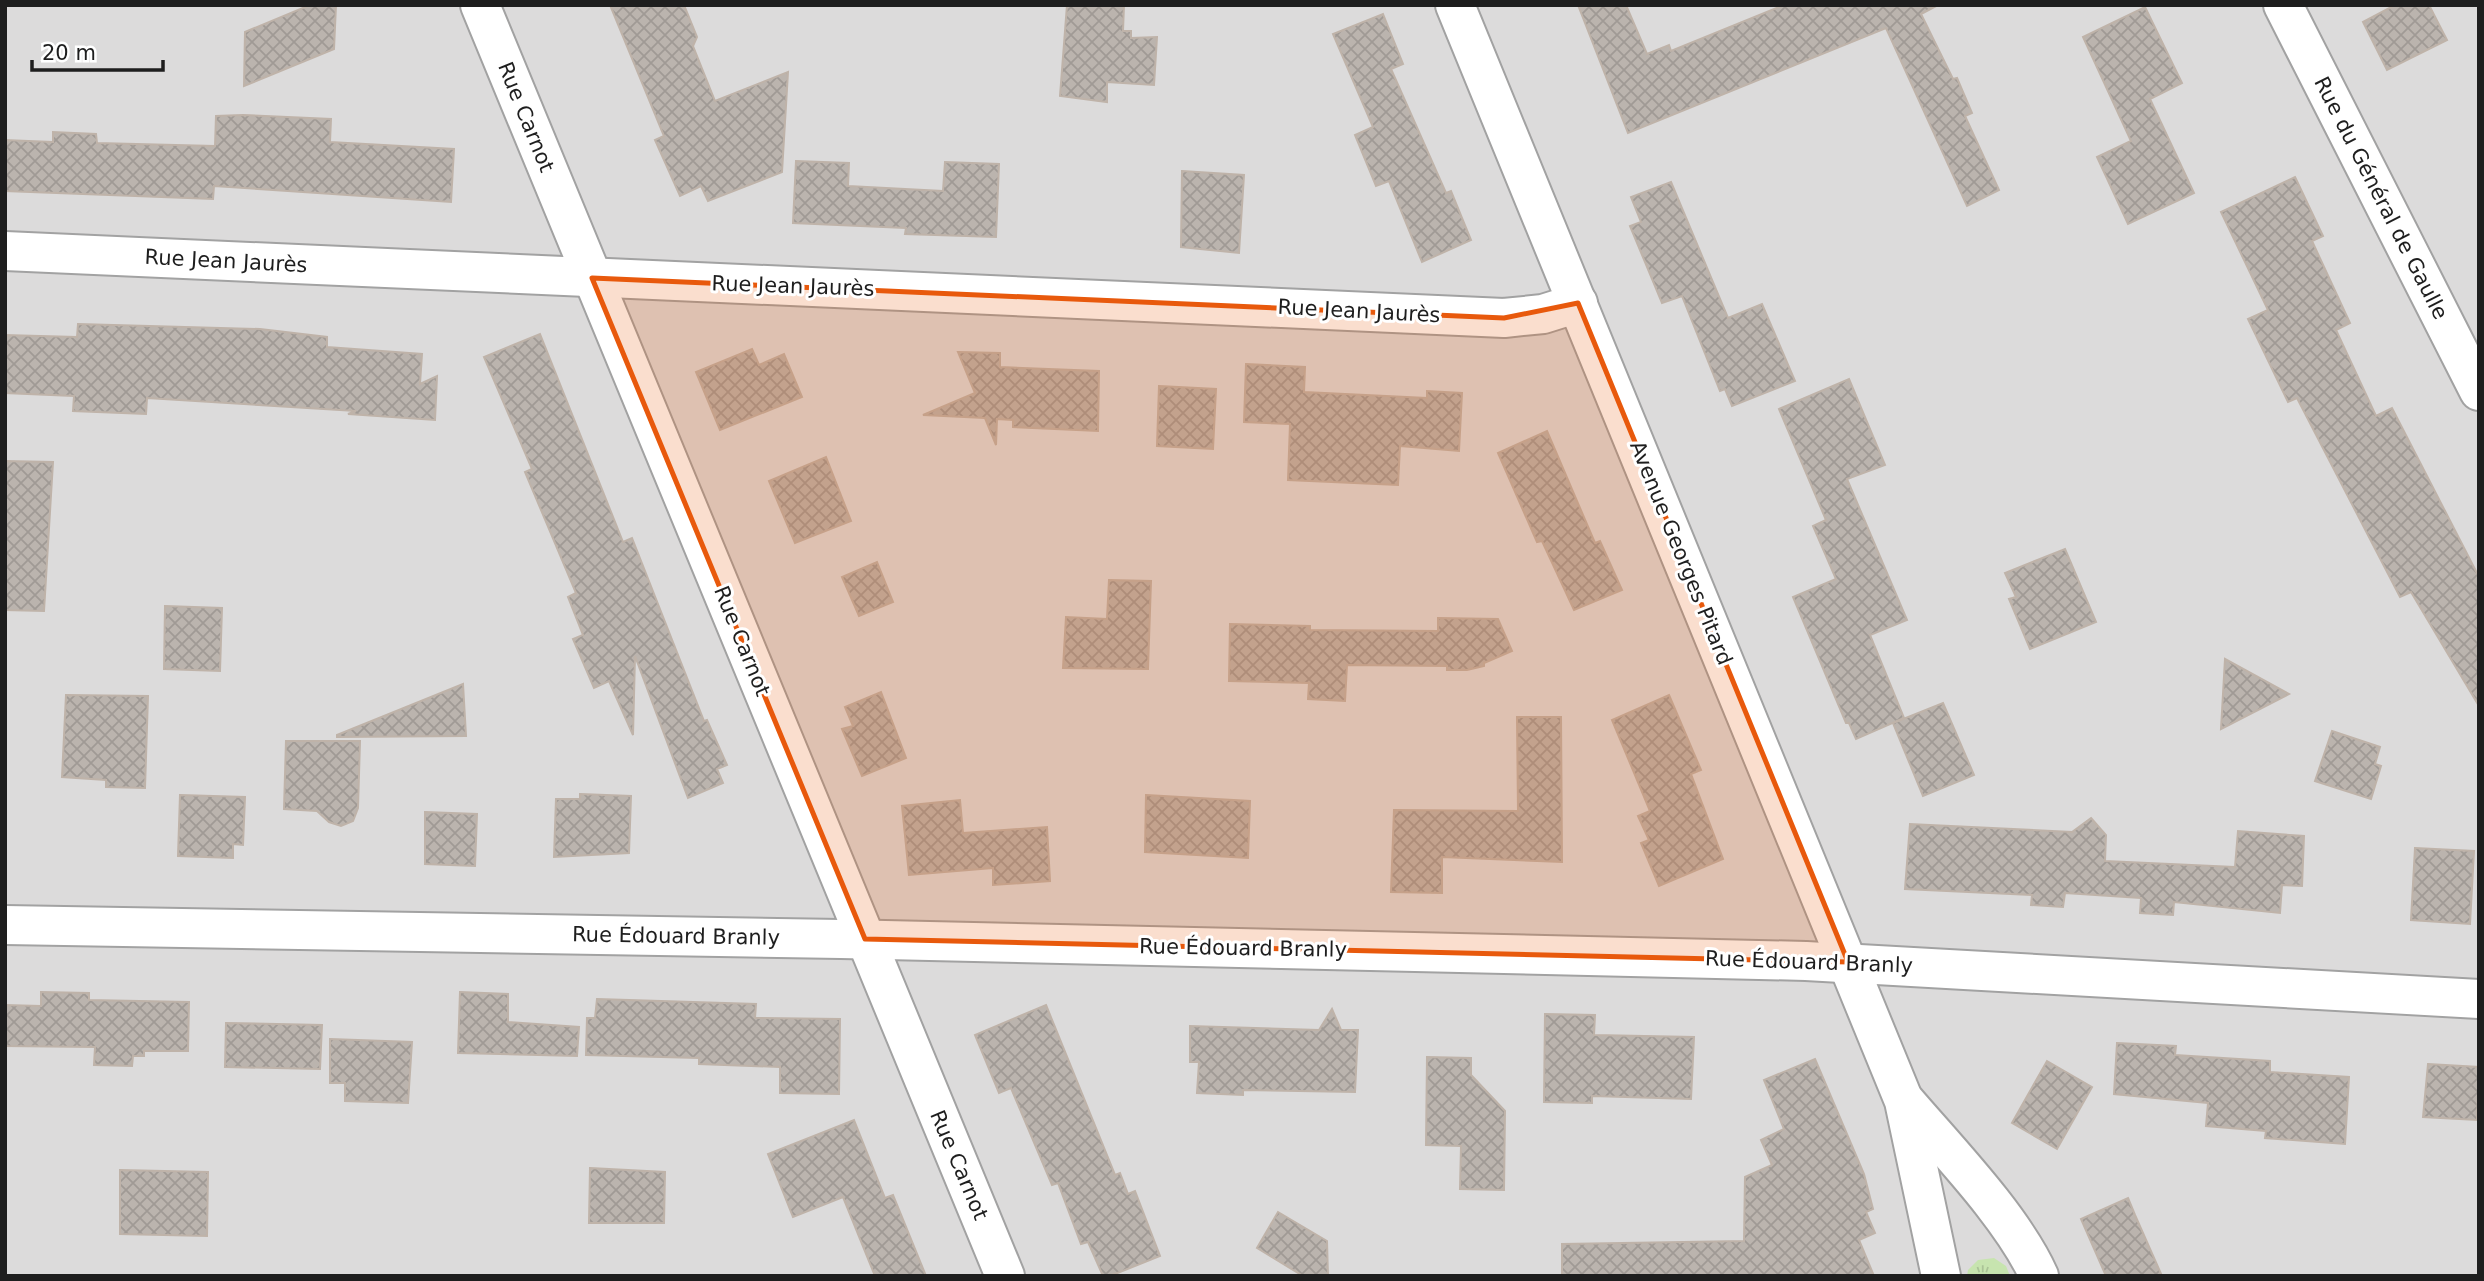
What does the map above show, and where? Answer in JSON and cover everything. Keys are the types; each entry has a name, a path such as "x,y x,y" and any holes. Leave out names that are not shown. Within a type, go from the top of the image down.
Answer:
{"street":[{"name":"Rue Carnot","path":"480,5 1005,1276"},
{"name":"Avenue Georges Pitard","path":"1455,5 1905,1101 1941,1276"},
{"name":"Rue du Général de Gaulle","path":"2283,5 2479,391"},
{"name":"Rue Jean Jaurès","path":"5,251 1504,318 1543,314 1578,303"},
{"name":"Rue Édouard Branly","path":"5,925 865,939 1848,962 2479,999"},
{"name":"Avenue Georges Pitard","path":"1905,1101 1980,1188 2032,1261 2039,1276"}],"highlighted area":[{"path":"592,278 1504,318 1578,303 1848,962 865,939"}],"shaded area":[{"path":"5,5 2479,5 2479,1276 5,1276"}],"green space":[{"path":"1994,1258 2006,1266 2010,1276 1967,1276 1968,1270 1978,1260"}],"building":[{"path":"310,5 336,5 334,49 244,86 245,32"},
{"path":"610,5 684,5 697,37 693,46 715,101 788,72 782,172 708,201 701,186 680,196 655,140 664,136"},
{"path":"1067,5 1124,5 1123,31 1131,31 1131,38 1157,37 1154,85 1107,82 1107,102 1060,96"},
{"path":"1578,5 1626,5 1647,54 1669,45 1671,51 1784,5 1938,5 1921,14 1953,79 1957,78 1972,113 1965,116 1999,190 1967,206 1886,28 1628,133"},
{"path":"2395,5 2429,5 2447,40 2387,70 2363,22"},
{"path":"2145,7 2182,83 2150,99 2194,193 2128,224 2097,157 2131,141 2083,37"},
{"path":"1383,14 1403,64 1391,69 1446,193 1451,191 1471,240 1422,262 1389,181 1376,186 1355,135 1373,127 1333,34"},
{"path":"216,116 331,119 330,142 454,149 451,202 214,186 213,199 5,191 5,140 53,142 53,132 96,134 97,143 215,146"},
{"path":"796,161 849,163 848,186 943,191 945,162 999,164 996,237 905,234 906,228 793,223"},
{"path":"1182,171 1244,175 1239,253 1181,247"},
{"path":"2295,177 2323,236 2312,241 2350,323 2336,330 2376,416 2392,408 2479,577 2479,706 2411,592 2400,597 2297,398 2288,402 2248,319 2268,310 2221,212"},
{"path":"1671,182 1728,318 1762,304 1795,381 1732,406 1725,389 1720,391 1682,296 1662,303 1630,226 1641,222 1631,197"},
{"path":"78,324 260,329 327,337 327,347 422,354 420,384 437,376 435,420 348,414 356,411 147,398 146,414 73,411 74,396 5,393 5,335 77,337"},
{"path":"540,334 623,542 632,538 704,721 707,720 727,765 717,769 723,783 688,798 635,656 633,735 609,681 594,688 573,639 583,635 568,597 576,593 525,472 532,469 484,357"},
{"path":"752,349 759,365 784,354 802,397 720,430 696,372"},
{"path":"958,352 1000,353 1000,367 1099,371 1098,431 1013,427 1013,420 997,419 996,445 985,418 923,415 975,393"},
{"path":"1246,364 1305,367 1304,392 1427,398 1427,391 1462,393 1459,451 1400,446 1398,485 1288,480 1290,424 1244,422"},
{"path":"1849,379 1885,465 1847,479 1907,620 1870,635 1904,718 1856,739 1849,723 1846,723 1793,597 1836,579 1813,526 1826,520 1779,409"},
{"path":"1159,386 1216,389 1213,449 1157,446"},
{"path":"1547,431 1595,543 1600,541 1622,590 1574,610 1542,541 1537,542 1498,453"},
{"path":"826,457 851,521 795,543 769,481"},
{"path":"5,461 53,462 44,611 5,610"},
{"path":"2065,549 2096,622 2030,649 2009,599 2016,597 2005,573"},
{"path":"877,562 893,602 859,616 842,577"},
{"path":"1109,580 1151,581 1148,669 1063,668 1066,617 1107,619"},
{"path":"165,606 222,608 220,671 164,669"},
{"path":"1438,618 1498,619 1512,651 1484,663 1484,666 1467,670 1447,670 1447,666 1347,665 1345,701 1308,699 1309,683 1229,681 1230,624 1310,626 1310,630 1438,631"},
{"path":"2225,659 2289,694 2221,729"},
{"path":"463,684 466,736 337,737 337,735"},
{"path":"881,692 906,758 862,776 842,729 853,726 845,707"},
{"path":"66,695 148,696 145,788 106,787 106,780 62,777"},
{"path":"1669,695 1701,770 1691,774 1723,859 1659,886 1641,843 1649,840 1638,816 1650,811 1612,720"},
{"path":"1943,703 1974,775 1923,796 1893,723"},
{"path":"1517,717 1561,717 1562,862 1442,857 1442,893 1391,892 1394,810 1518,811"},
{"path":"2332,731 2380,747 2375,764 2381,766 2371,799 2315,781"},
{"path":"286,741 360,741 358,808 353,821 341,826 329,822 317,811 284,809"},
{"path":"580,794 631,796 629,853 554,857 556,799 580,799"},
{"path":"180,795 245,797 243,845 233,844 233,858 178,856"},
{"path":"1146,795 1250,801 1248,858 1145,852"},
{"path":"960,800 963,833 1047,827 1050,881 993,885 993,868 909,875 902,806"},
{"path":"425,812 477,814 475,866 425,864"},
{"path":"2091,818 2106,835 2105,861 2235,867 2238,831 2304,836 2302,886 2282,885 2280,913 2174,902 2173,915 2140,913 2141,898 2065,893 2063,907 2031,905 2032,895 1905,889 1910,824 2072,832"},
{"path":"2415,848 2474,851 2470,924 2411,920"},
{"path":"41,992 89,993 89,1000 189,1002 188,1051 144,1051 144,1056 133,1056 132,1066 94,1065 95,1047 5,1046 5,1005 41,1006"},
{"path":"460,992 508,994 508,1022 579,1027 577,1056 458,1053"},
{"path":"597,999 756,1004 755,1018 840,1019 839,1094 780,1093 780,1067 699,1064 699,1058 586,1055 587,1018 595,1018"},
{"path":"1046,1005 1115,1175 1120,1173 1128,1194 1135,1191 1160,1256 1110,1276 1103,1276 1088,1242 1081,1244 1058,1183 1052,1185 1011,1088 999,1093 975,1035"},
{"path":"1332,1009 1341,1030 1358,1030 1355,1092 1243,1090 1243,1095 1197,1093 1199,1062 1190,1062 1190,1026 1319,1030"},
{"path":"1545,1014 1595,1015 1594,1035 1694,1037 1691,1099 1592,1096 1592,1103 1544,1102"},
{"path":"226,1023 322,1025 320,1069 225,1067"},
{"path":"330,1039 412,1042 408,1103 345,1101 345,1083 330,1083"},
{"path":"2117,1043 2176,1046 2175,1055 2270,1061 2270,1072 2349,1077 2345,1144 2265,1138 2266,1131 2206,1126 2208,1103 2114,1094"},
{"path":"1427,1057 1471,1058 1471,1075 1505,1111 1504,1190 1460,1189 1461,1146 1426,1145"},
{"path":"1815,1059 1864,1174 1873,1209 1866,1212 1875,1233 1859,1240 1874,1276 1562,1276 1562,1244 1744,1241 1745,1177 1772,1165 1761,1140 1784,1129 1764,1080"},
{"path":"2047,1061 2092,1087 2057,1149 2012,1123"},
{"path":"2428,1064 2479,1067 2477,1120 2423,1117"},
{"path":"854,1120 885,1198 893,1195 926,1276 875,1276 843,1197 793,1217 768,1154"},
{"path":"590,1168 665,1172 664,1223 589,1223"},
{"path":"120,1170 208,1172 207,1236 120,1234"},
{"path":"2128,1198 2162,1276 2106,1276 2081,1219"},
{"path":"1278,1212 1327,1241 1328,1276 1303,1276 1257,1248"}]}
